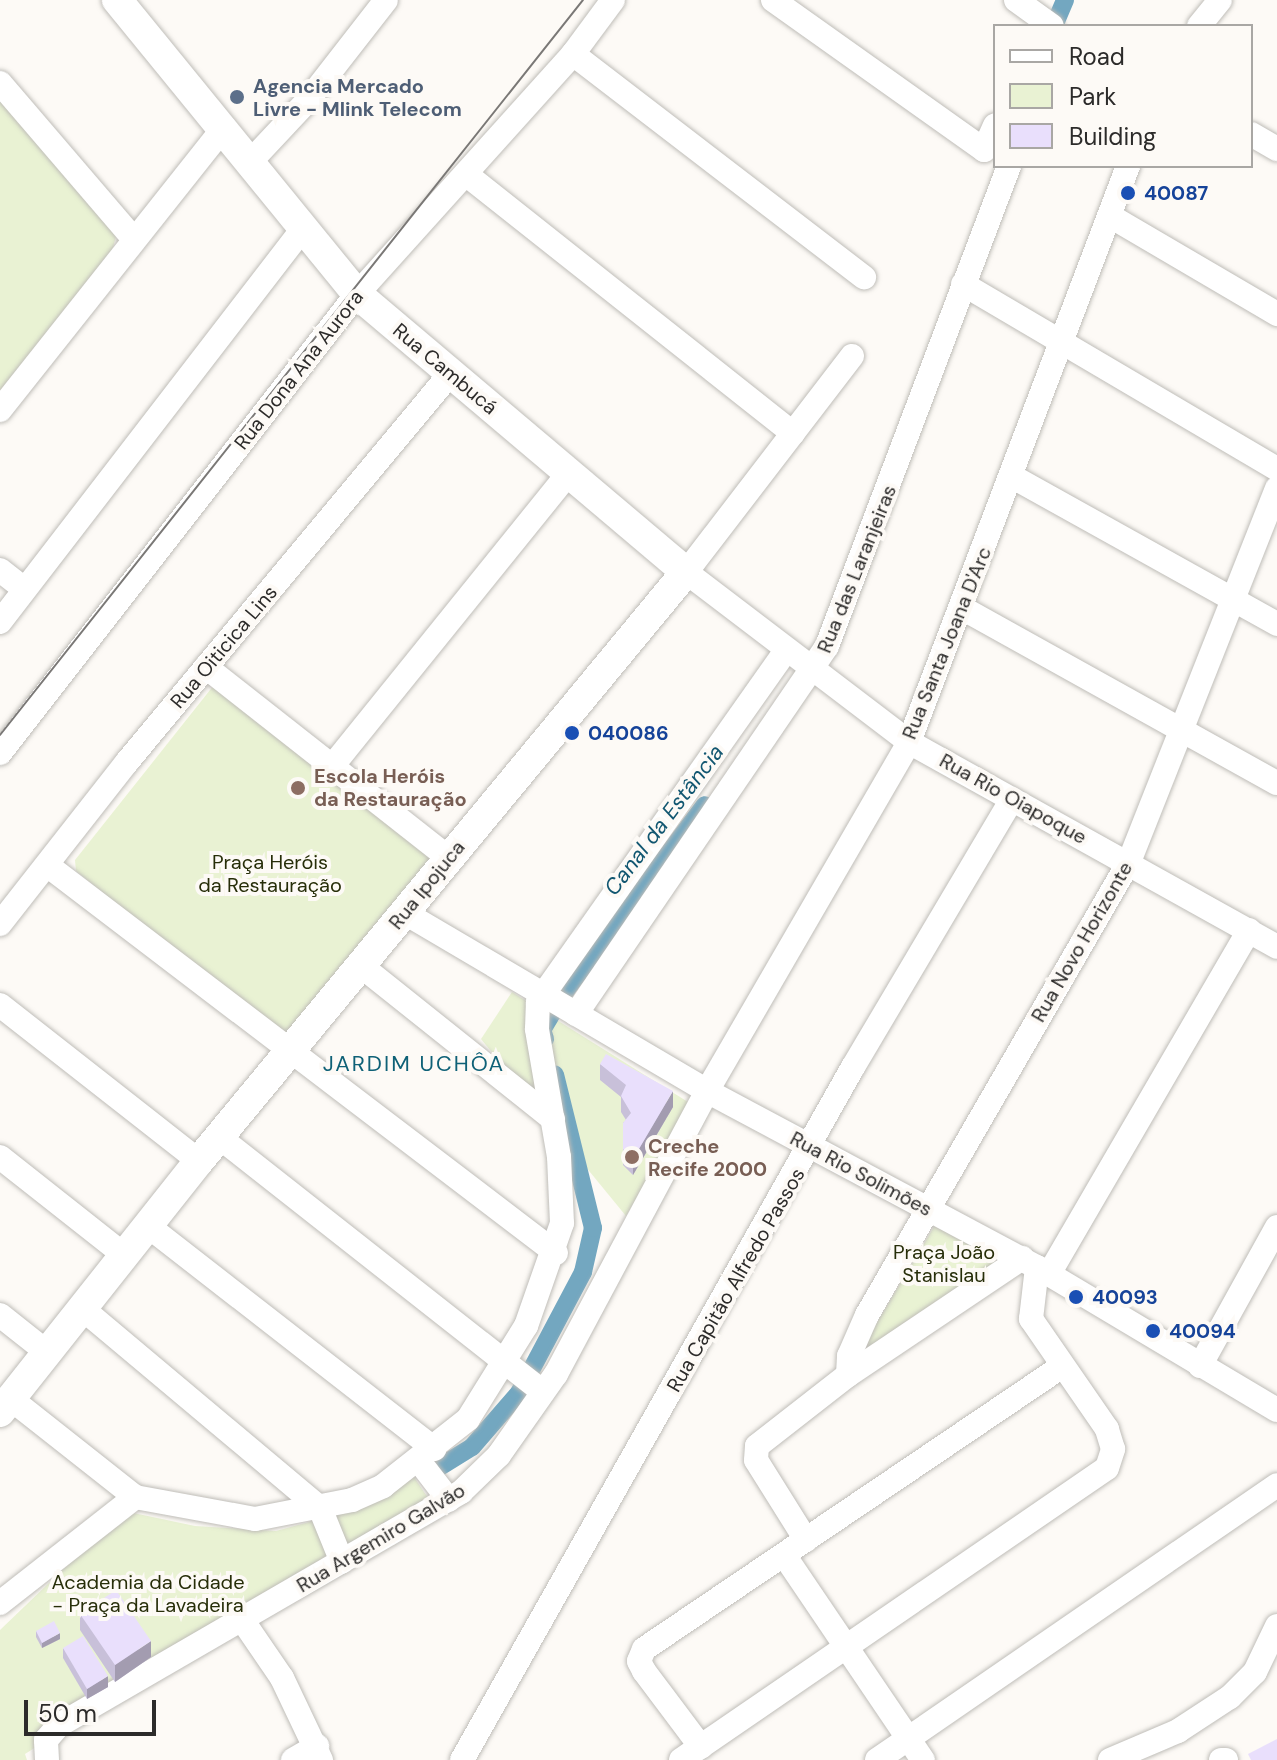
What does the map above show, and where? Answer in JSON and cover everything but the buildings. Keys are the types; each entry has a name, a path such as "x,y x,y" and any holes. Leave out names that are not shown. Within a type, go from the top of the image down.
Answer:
{"main road":[{"name":"Rua Cambucá","path":"117,0 236,141 357,294 686,572"},
{"name":"Rua Ipojuca","path":"6,1406 199,1161 686,572"}],"street":[{"path":"0,410 133,238 236,141 309,99 386,0"},
{"name":"Rua Dona Ana Aurora","path":"0,753 357,294 573,54 613,0"},
{"path":"773,0 984,150 993,130"},
{"path":"1201,24 1220,0"},
{"path":"573,54 864,277"},
{"path":"0,83 133,238"},
{"path":"1253,135 1277,149"},
{"name":"Rua das Laranjeiras","path":"573,1012 812,672 845,609 1008,168"},
{"name":"Rua Santa Joana D'Arc","path":"707,1091 909,742 1013,477 1127,168"},
{"path":"467,175 793,433"},
{"path":"1110,216 1277,314"},
{"path":"0,622 303,229"},
{"path":"963,284 1277,469"},
{"name":"Rua Ipojuca","path":"686,572 852,356"},
{"name":"Rua Oiticica Lins","path":"0,924 206,667 450,374"},
{"path":"334,764 568,474"},
{"path":"1013,477 1277,624"},
{"name":"Rua Novo Horizonte","path":"848,1375 849,1356 867,1315 1129,862 1277,488"},
{"path":"0,570 24,589"},
{"name":"Rua Rio Oiapoque","path":"686,572 812,672 909,742 1277,947"},
{"path":"962,608 1184,728 1277,783"},
{"name":"Rua das Laranjeiras","path":"546,995 788,653"},
{"path":"206,667 334,764 449,858"},
{"name":"Rua Capitão Alfredo Passos","path":"462,1760 811,1148 853,1067 1011,801"},
{"path":"47,865 556,1253"},
{"name":"Rua Rio Solimões","path":"405,913 707,1091 1036,1266 1277,1410"},
{"path":"1061,1367 650,1643 640,1657 644,1671 691,1754 845,1645 1101,1475 1111,1462 1107,1429 1061,1367 1031,1319 1036,1266 1249,930"},
{"path":"360,965 553,1119"},
{"path":"6,1406 135,1497 255,1519 320,1508 383,1486 427,1455 468,1419 505,1366 556,1253 562,1187 537,1029 546,995"},
{"path":"0,1005 199,1161"},
{"name":"Rua Argemiro Galvão","path":"47,1760 46,1740 59,1725 449,1500 499,1455 541,1391 707,1091"},
{"path":"219,1137 505,1366 541,1391"},
{"path":"0,1157 124,1255"},
{"path":"148,1226 427,1455 449,1500"},
{"path":"1200,1366 1277,1227"},
{"path":"806,1540 756,1460 757,1446 770,1432 848,1375 1036,1266"},
{"path":"84,1310 320,1508 342,1562"},
{"path":"0,1315 48,1353"},
{"path":"877,1760 1092,1608 1277,1485"},
{"path":"0,1603 135,1497"},
{"path":"784,1555 923,1760"},
{"path":"243,1621 282,1678 319,1753 293,1760"},
{"path":"1110,1760 1178,1731 1230,1697 1255,1672 1277,1626"}],"green space":[{"path":"0,91 116,236 113,248 0,394"},
{"name":"Praça Heróis da Restauração","path":"214,685 437,857 301,1033 275,1033 76,871 75,860"},
{"path":"512,992 688,1102 690,1107 626,1216 481,1039"},
{"name":"Praça João Stanislau","path":"935,1225 1002,1257 867,1353 863,1346"},
{"name":"Academia da Cidade - Praça da Lavadeira","path":"404,1462 438,1513 96,1709 25,1754 27,1760 0,1760 0,1630 124,1511 195,1526 276,1531 309,1522"}],"waterway":[{"name":"Canal da Estância","path":"1055,24 1065,0"},
{"name":"Canal da Estância","path":"545,1039 542,1030 566,990 705,805"},
{"name":"Canal da Estância","path":"433,1471 472,1447 519,1393 583,1272 593,1228 555,1075"}],"tram line":[{"path":"0,735 583,0"}],"place":[{"name":"Agencia Mercado Livre - Mlink Telecom","path":"237,97"},
{"name":"40087","path":"1128,193"},
{"name":"040086","path":"572,733"},
{"name":"Escola Heróis da Restauração","path":"298,788"},
{"name":"Creche Recife 2000","path":"632,1157"},
{"name":"40093","path":"1076,1297"},
{"name":"40094","path":"1153,1331"}],"district":[{"name":"JARDIM UCHÔA","path":"414,1064"}]}
